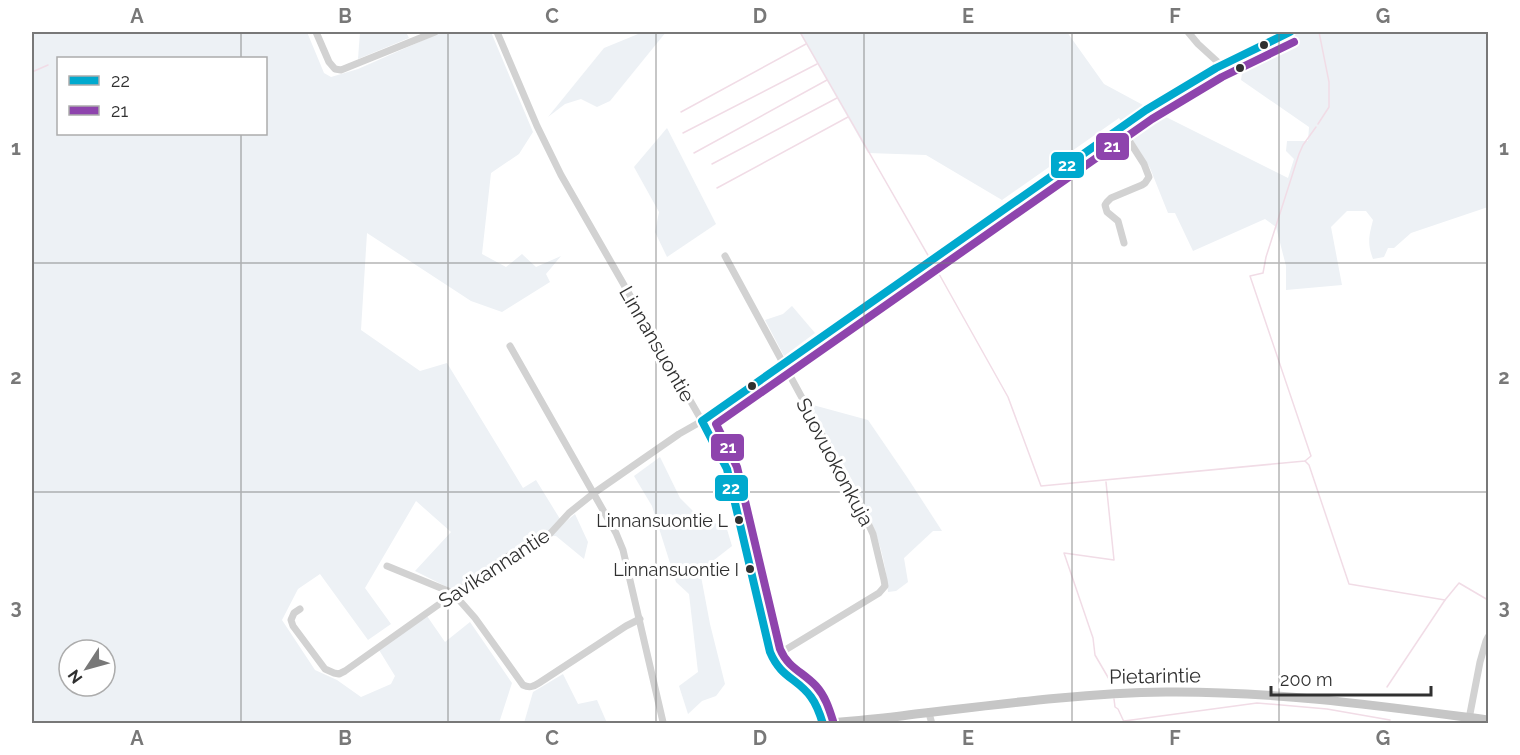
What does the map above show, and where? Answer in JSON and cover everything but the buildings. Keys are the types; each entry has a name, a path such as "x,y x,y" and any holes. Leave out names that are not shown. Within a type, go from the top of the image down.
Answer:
{"main road":[{"name":"Pietarintie","path":"823,723 1051,698 1104,694 1196,692 1287,696 1468,720 1488,720"}],"street":[{"path":"316,32 329,62 335,69 345,69 435,32"},
{"name":"Linnansuontie","path":"497,32 537,126 561,175 719,451 727,469 772,658 780,670 812,697 823,723"},
{"path":"1188,32 1221,65"},
{"name":"Savikannantie","path":"300,609 294,613 291,620 293,626 325,669 339,674 510,555 537,544 594,493 679,434 702,421 1171,94 1221,65 1290,32"},
{"path":"1121,128 1144,164 1149,177 1145,183 1111,198 1105,205 1107,212 1118,221 1125,243"},
{"name":"Suovuokonkuja","path":"725,256 858,501 877,546 885,586 871,598 772,658"},
{"path":"510,346 594,493 623,549 663,722"},
{"path":"387,566 453,593 475,618 523,685 527,687 534,686 640,619"},
{"path":"1468,720 1480,662 1488,637"},
{"path":"930,713 932,723"}],"shaded area":[{"path":"32,32 307,32 324,73 331,77 358,69 435,35 434,32 491,32 533,132 519,154 491,173 482,254 506,267 522,254 536,267 561,256 546,274 550,282 502,312 471,301 367,233 361,330 420,371 447,363 523,488 536,480 564,523 575,514 588,542 584,559 556,536 536,534 453,590 415,571 451,532 416,501 365,588 391,624 368,640 320,574 298,589 282,620 315,670 337,680 361,697 391,684 395,676 379,650 427,616 445,642 470,622 512,683 499,723 32,723"},
{"path":"360,32 406,32 409,38 358,59"},
{"path":"643,32 666,32 610,101 597,107 581,99 565,104 548,117 604,48"},
{"path":"799,32 1067,32 1104,84 1288,178 1294,159 1286,151 1287,141 1308,141 1309,127 1241,80 1244,60 1286,39 1291,32 1488,32 1488,207 1411,233 1394,248 1388,248 1384,257 1373,259 1369,240 1373,220 1366,211 1347,211 1331,227 1342,285 1286,290 1286,266 1276,227 1265,219 1193,251 1175,213 1168,213 1150,168 1119,118 1002,200 926,155 868,153"},
{"path":"667,128 716,224 667,257 655,232 659,212 634,167"},
{"path":"792,306 815,333 784,356 765,320 783,314"},
{"path":"813,405 868,420 942,531 933,531 904,558 908,582 896,591 888,592 885,567 871,520 849,474 812,409"},
{"path":"660,457 680,498 702,520 726,526 732,546 700,571 725,684 716,696 702,701 688,714 679,686 698,672 689,594 676,582 652,506 634,476"},
{"path":"563,674 578,704 597,700 607,723 524,723 533,692"}],"waterway":[{"path":"800,32 929,257"},
{"path":"1318,124 1329,107 1329,82 1319,32"},
{"path":"681,112 806,44"},
{"path":"683,133 817,64"},
{"path":"32,72 48,65"},
{"path":"694,153 827,80"},
{"path":"712,164 837,98"},
{"path":"717,188 848,117"},
{"path":"934,265 1008,397 1041,486 1305,461 1311,456 1250,276 1263,273 1299,154 1316,127"},
{"path":"1305,461 1309,465 1349,584 1445,600"},
{"path":"1106,482 1114,560 1064,553 1093,638 1095,655 1109,679"},
{"path":"1387,687 1445,600 1459,583 1488,600"},
{"path":"1114,699 1115,707 1125,724"},
{"path":"1124,721 1257,703 1327,709 1390,720"}],"transit line":[{"name":"22","path":"823,724 811,697 784,673 770,652 727,469 702,421 1146,110 1216,68 1290,32"},
{"name":"21","path":"833,721 819,690 791,665 780,649 737,467 716,424 1152,119 1222,77 1294,42"}],"place":[{"name":"Linnansuontie L","path":"739,520"},
{"name":"Linnansuontie I","path":"750,569"}]}
